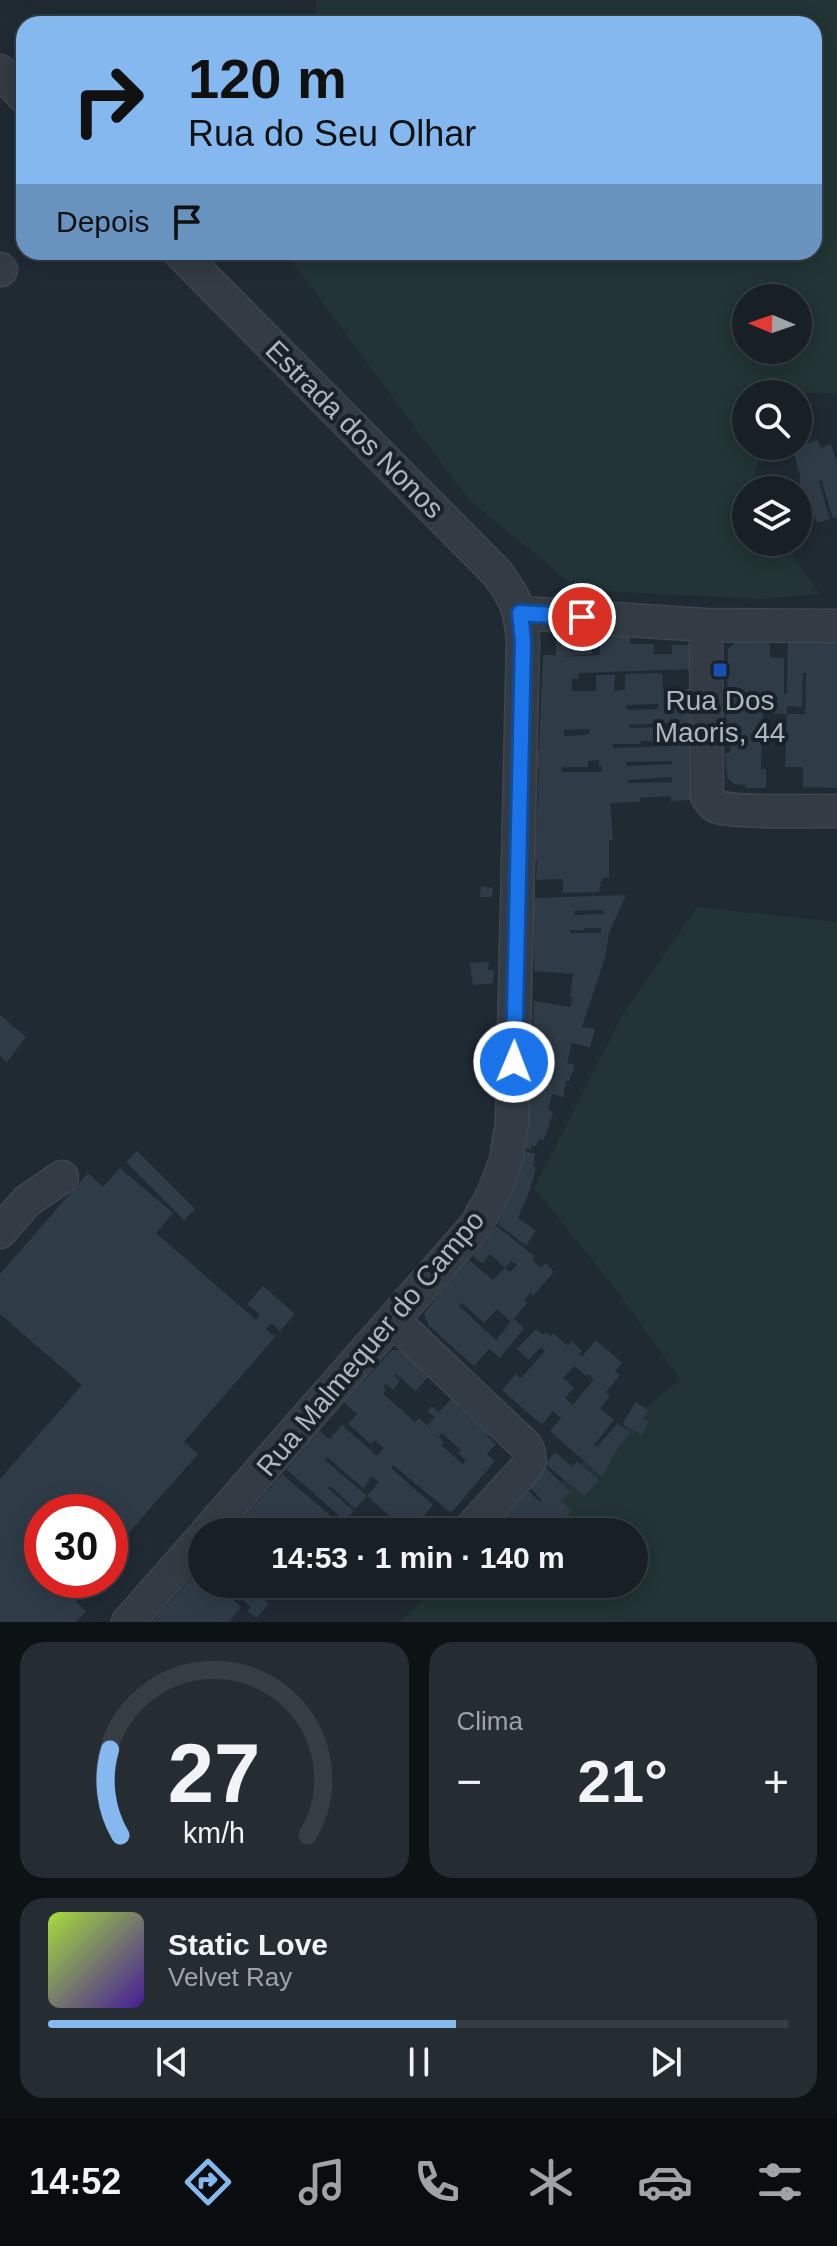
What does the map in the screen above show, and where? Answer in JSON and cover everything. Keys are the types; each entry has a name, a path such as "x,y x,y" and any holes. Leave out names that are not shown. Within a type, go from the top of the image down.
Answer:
{"street":[{"name":"Estrada dos Nonos","path":"187,260 497,573 516,598 520,613"},
{"path":"520,613 706,625 837,626"},
{"name":"Rua Malmequer do Campo","path":"219,1518 476,1225 493,1195 506,1160 513,1107 523,641 520,613"},
{"path":"706,625 707,796 714,806 731,810 837,811"},
{"path":"0,1232 27,1201 62,1177"},
{"path":"393,1320 530,1453 530,1462 525,1469 480,1518"},
{"path":"128,1622 188,1554"}],"shaded area":[{"path":"317,0 837,0 837,393 812,393 812,380 732,380 732,460 760,460 754,476 732,476 732,556 793,556 820,594 762,599 579,590 468,499 291,260 822,260 822,16 314,16"},
{"path":"697,907 837,922 837,1622 398,1622 426,1598 648,1598 648,1518 518,1518 680,1379 611,1283 534,1188 621,1017"}],"building":[{"path":"818,440 821,448 831,444 837,463 837,517 833,518 821,479 819,482 830,519 817,523 812,509 812,476 800,476 796,460 812,460 812,442"},
{"path":"594,635 630,636 630,644 654,644 654,654 672,654 672,645 693,645 694,669 578,673 578,679 572,679 572,691 596,691 596,675 615,675 614,691 625,690 625,674 662,673 663,690 694,689 692,800 671,801 671,796 640,798 640,802 610,803 613,840 609,840 609,878 603,878 599,892 563,893 563,879 536,880 539,767 534,768 535,750 539,750 543,655 556,655 556,636 592,636 592,654 557,657 600,655 600,641 594,642","holes":["658,704 658,709 627,710 626,705","671,723 672,727 630,728 629,725","590,729 590,733 585,735 564,736 564,730","640,741 671,741 671,746 613,748 613,744 641,744","599,760 602,772 562,772 562,767 588,767 588,761","672,761 672,764 627,766 626,762","672,777 672,782 628,783 628,780"]},
{"path":"788,638 837,642 837,788 803,787 803,767 785,767 787,714 763,713 761,769 766,769 766,788 746,788 746,785 734,784 727,777 725,753 730,753 731,726 726,726 728,649 738,640 770,640 770,657 784,658 784,694 787,694","holes":["803,673 806,673 805,714 787,714 787,706 802,707"]},
{"path":"481,886 493,888 492,897 480,897"},
{"path":"626,895 609,933 605,958 582,1027 595,1029 590,1047 572,1043 567,1063 575,1065 569,1081 566,1081 563,1097 552,1094 548,1109 553,1112 544,1140 539,1139 531,1150 525,1148 534,1001 570,1007 573,997 570,997 573,974 534,971 534,898","holes":["603,910 604,914 574,915 574,911","601,928 601,933 570,933 570,930"]},
{"path":"489,962 488,970 494,970 493,983 473,985 470,963"},
{"path":"0,1015 26,1037 7,1062 0,1056"},
{"path":"137,1151 195,1209 184,1220 126,1162"},
{"path":"525,1151 535,1154 533,1166 536,1168 518,1218 536,1231 526,1246 498,1224 511,1198"},
{"path":"120,1168 173,1213 156,1233 256,1320 260,1314 247,1304 263,1286 295,1314 280,1331 271,1323 266,1329 275,1337 184,1442 198,1454 128,1534 128,1494 24,1494 24,1598 80,1598 76,1602 86,1611 76,1622 0,1622 0,1479 82,1385 0,1314 0,1274 88,1173 103,1187"},
{"path":"497,1226 534,1256 532,1260 541,1268 546,1263 554,1272 533,1296 530,1293 524,1301 527,1303 514,1319 524,1328 500,1358 489,1349 474,1366 429,1326 424,1314 469,1260 493,1280 505,1268 490,1254 482,1264 473,1256","holes":["511,1261 517,1265 510,1272 505,1268","462,1303 484,1323 497,1309 511,1322 496,1340 459,1306"]},
{"path":"536,1329 543,1335 546,1332 551,1336 553,1333 568,1346 572,1341 582,1351 579,1354 582,1356 596,1340 622,1363 615,1371 620,1375 606,1392 610,1396 600,1408 614,1420 594,1445 597,1447 618,1423 630,1433 602,1477 550,1431 561,1418 553,1411 542,1425 502,1390 516,1374 521,1378 545,1351 541,1347 529,1360 517,1349","holes":["574,1366 586,1376 588,1374 594,1379 573,1405 565,1398 574,1388 563,1378"]},
{"path":"392,1350 399,1350 430,1374 416,1391 396,1374 400,1381 393,1390 386,1384 383,1394 415,1422 419,1418 427,1426 435,1417 427,1411 432,1406 439,1412 452,1398 496,1444 487,1454 495,1461 451,1513 393,1465 391,1468 433,1505 422,1518 392,1518 367,1496 355,1509 330,1486 328,1488 354,1511 348,1518 342,1518 286,1469 319,1431 330,1439 342,1425 377,1456 384,1448 374,1440 371,1444 348,1424 357,1414 344,1402","holes":["434,1433 439,1437 442,1433 461,1450 458,1453 466,1460 463,1464 441,1445 444,1442","327,1457 363,1488 372,1477 379,1482 367,1496 325,1460"]},
{"path":"636,1402 648,1410 643,1418 649,1422 642,1435 622,1424"},
{"path":"555,1452 572,1466 577,1461 599,1480 584,1496 545,1464"},
{"path":"540,1462 570,1492 561,1501 572,1511 565,1518 502,1518 500,1516 527,1489 540,1503 542,1500 523,1481"},
{"path":"282,1474 333,1518 250,1518 246,1515"},
{"path":"188,1581 188,1598 231,1598 241,1607 229,1622 152,1622"},
{"path":"240,1598 262,1598 269,1604 256,1618 247,1611 251,1607"}],"place":[{"name":"Rua Dos Maoris, 44","path":"720,670"}],"route":[{"path":"514,1062 523,641 520,613 582,617"}]}
